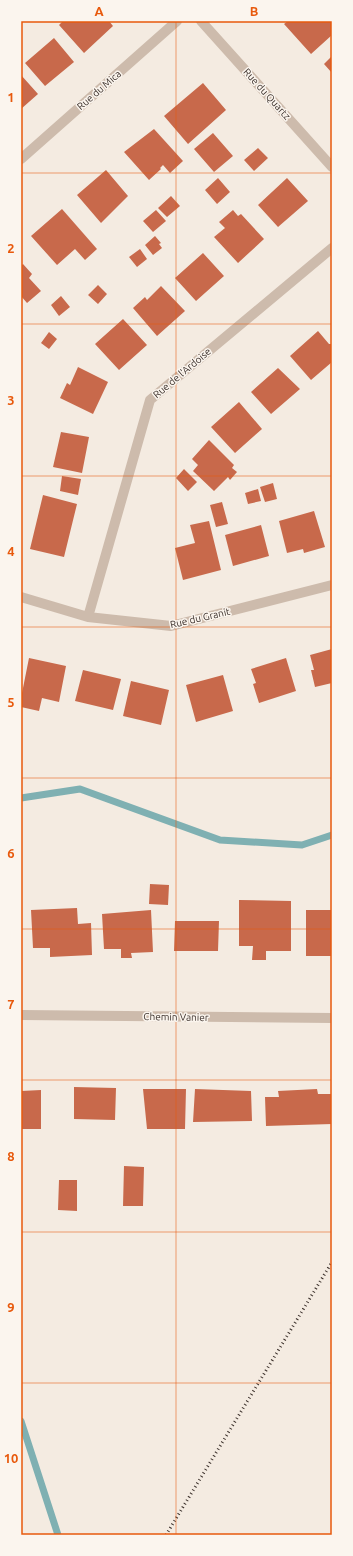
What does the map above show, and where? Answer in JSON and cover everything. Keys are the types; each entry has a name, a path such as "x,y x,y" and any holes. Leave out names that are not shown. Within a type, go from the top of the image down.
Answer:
{"street":[{"name":"Rue du Mica","path":"21,159 177,21"},
{"name":"Rue du Quartz","path":"201,21 332,167"},
{"name":"Rue de l'Ardoise","path":"88,617 150,400 332,248"},
{"name":"Rue du Granit","path":"21,597 88,617 172,626 332,585"},
{"name":"Chemin Vanier","path":"21,1015 332,1018"}],"building":[{"path":"63,21 109,21 113,26 84,53 59,25"},
{"path":"288,21 332,21 332,35 311,54 284,24"},
{"path":"54,38 74,62 45,86 25,63"},
{"path":"332,56 332,73 324,64"},
{"path":"21,75 38,94 21,109"},
{"path":"203,83 226,110 188,144 164,116"},
{"path":"154,129 183,161 170,173 163,165 160,168 161,169 149,180 124,152"},
{"path":"213,133 233,156 214,172 194,149"},
{"path":"258,148 268,158 254,171 244,160"},
{"path":"106,170 128,196 101,223 77,195"},
{"path":"218,178 230,192 217,204 205,190"},
{"path":"287,178 308,201 278,227 258,205"},
{"path":"171,196 180,206 167,217 158,208"},
{"path":"62,209 97,249 85,260 75,249 57,265 31,236"},
{"path":"156,210 166,221 153,232 143,221"},
{"path":"233,210 238,216 241,214 264,239 238,263 214,237 225,228 219,222"},
{"path":"155,236 161,243 159,244 162,248 153,255 145,245"},
{"path":"140,249 147,259 137,267 129,257"},
{"path":"203,253 224,276 196,301 175,278"},
{"path":"23,264 32,274 29,278 41,291 27,303 21,296 21,266"},
{"path":"98,285 107,294 98,304 88,295"},
{"path":"161,286 185,311 157,336 133,308 145,297 147,300"},
{"path":"61,296 70,307 59,316 51,305"},
{"path":"123,319 147,345 119,370 95,344"},
{"path":"318,331 329,344 332,344 332,362 311,380 290,356"},
{"path":"49,332 57,339 49,349 41,343"},
{"path":"78,367 108,382 93,414 60,398 67,383 70,385"},
{"path":"278,368 300,389 271,414 251,392"},
{"path":"239,402 262,429 235,453 211,427"},
{"path":"61,432 89,437 82,473 53,467"},
{"path":"209,440 234,465 232,468 237,472 230,480 228,477 214,491 193,471 198,465 192,459"},
{"path":"184,469 197,482 188,491 176,478"},
{"path":"62,476 81,479 78,495 60,491"},
{"path":"273,483 277,499 265,502 260,487"},
{"path":"258,489 261,501 248,504 245,493"},
{"path":"43,495 77,504 64,557 30,549"},
{"path":"222,502 228,524 216,527 210,505"},
{"path":"314,511 325,547 304,553 303,549 287,553 279,521"},
{"path":"209,521 221,570 183,580 175,548 195,543 190,525"},
{"path":"261,525 269,556 233,566 225,535"},
{"path":"332,649 332,683 315,687 311,670 314,670 310,655"},
{"path":"29,658 66,666 59,702 42,698 39,711 21,707 21,698"},
{"path":"286,658 296,691 259,703 253,684 256,683 251,669"},
{"path":"83,670 121,679 113,710 75,701"},
{"path":"223,675 233,711 196,722 186,685"},
{"path":"131,681 169,690 161,725 123,716"},
{"path":"150,884 169,885 168,905 149,904"},
{"path":"239,900 291,901 291,951 266,951 266,960 252,960 253,946 239,946"},
{"path":"77,908 78,924 91,923 92,955 50,957 50,948 33,948 31,910"},
{"path":"151,910 153,952 131,953 132,958 121,958 121,949 104,949 102,914"},
{"path":"306,910 332,910 332,956 306,956"},
{"path":"175,921 219,921 218,951 174,951"},
{"path":"74,1087 116,1088 115,1120 74,1119"},
{"path":"143,1089 186,1089 185,1129 147,1129"},
{"path":"195,1089 251,1091 252,1121 193,1122"},
{"path":"317,1089 318,1094 332,1094 332,1124 266,1126 265,1097 279,1097 278,1091"},
{"path":"41,1090 41,1129 21,1129 21,1091"},
{"path":"124,1166 144,1167 143,1206 123,1206"},
{"path":"59,1180 77,1180 77,1211 58,1210"}],"waterway":[{"path":"21,798 80,789 220,840 302,845 332,835"},
{"path":"21,1421 58,1535"}],"railway":[{"path":"166,1535 332,1262"}]}
